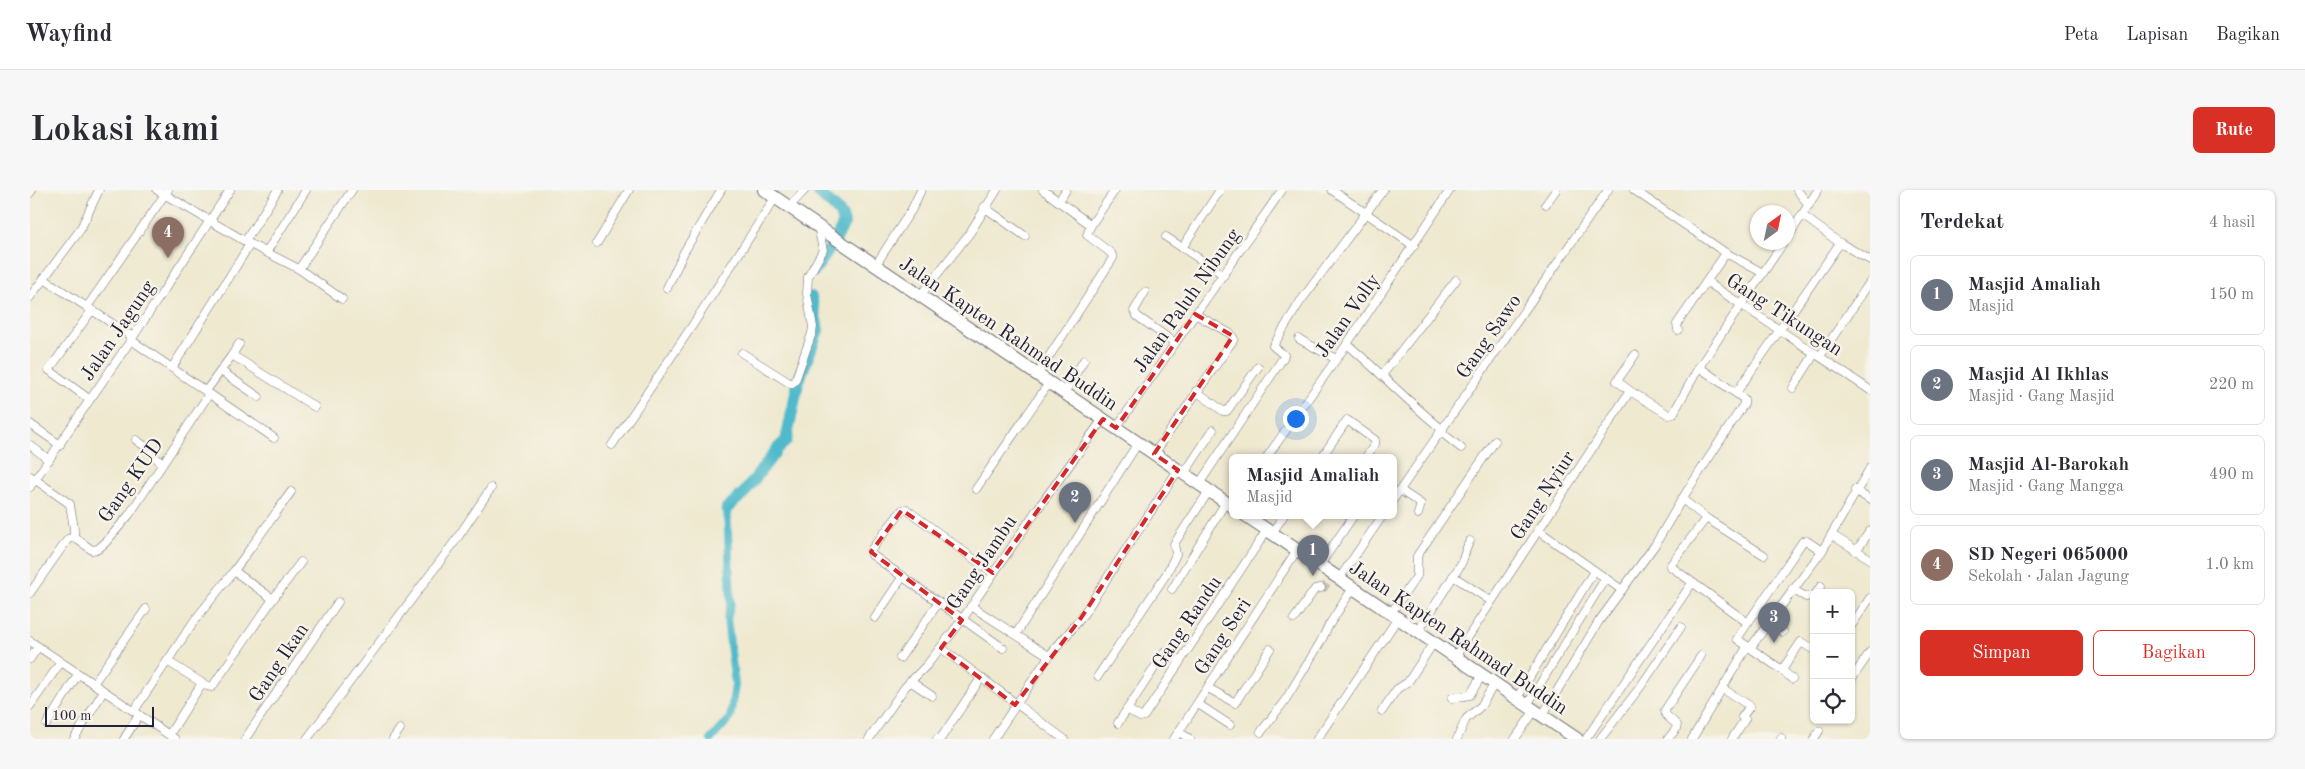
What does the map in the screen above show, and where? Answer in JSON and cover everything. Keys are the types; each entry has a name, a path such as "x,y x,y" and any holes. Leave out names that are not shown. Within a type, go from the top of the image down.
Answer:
{"main road":[{"name":"Jalan Kapten Rahmad Buddin","path":"764,190 1229,504"},
{"name":"Jalan Kapten Rahmad Buddin","path":"1251,519 1320,566 1334,578 1353,588 1577,739"}],"street":[{"path":"30,297 80,230 99,190"},
{"path":"157,190 167,192 210,220 299,269 342,299"},
{"name":"Jalan Jagung","path":"30,487 33,478 60,445 230,190"},
{"path":"267,252 306,190"},
{"path":"299,269 352,190"},
{"path":"597,243 629,190"},
{"path":"667,288 684,252 721,190"},
{"path":"789,207 805,190"},
{"path":"875,266 912,209 920,190"},
{"path":"920,296 969,234 984,207 997,190"},
{"path":"1043,190 1091,225"},
{"path":"1059,202 1066,190"},
{"path":"1037,375 1113,258 1111,253 1087,235 1091,225 1115,190"},
{"path":"1182,248 1220,190"},
{"name":"Jalan Paluh Nibung","path":"1116,428 1282,190"},
{"path":"1098,676 1167,573 1176,554 1174,544 1204,487 1283,358 1284,355 1273,346 1276,339 1300,302 1383,190"},
{"name":"Jalan Volly","path":"1269,454 1348,344 1450,190"},
{"path":"1546,204 1556,190"},
{"name":"Gang Sawo","path":"1397,494 1608,190"},
{"path":"1634,190 1726,253 1763,273"},
{"path":"1797,190 1809,205"},
{"path":"1795,226 1818,190"},
{"path":"172,368 277,191"},
{"path":"1336,191 1414,246"},
{"path":"89,399 49,370 167,192"},
{"path":"612,445 775,198"},
{"path":"984,207 1025,236"},
{"path":"1802,215 1840,243 1870,260"},
{"path":"742,354 791,384 795,382 812,333 806,288 809,274 823,250 818,227"},
{"path":"1166,237 1224,274"},
{"path":"1736,393 1840,243"},
{"path":"1635,355 1617,381 1630,391 1672,415 1699,367 1779,250"},
{"path":"1678,330 1678,324 1726,253"},
{"path":"44,279 89,308 274,438"},
{"path":"1383,374 1456,280"},
{"name":"Gang Tikungan","path":"1706,282 1870,390"},
{"path":"1793,388 1870,282"},
{"path":"1145,292 1134,311 1175,343"},
{"path":"1154,454 1234,337 1196,312"},
{"path":"1299,339 1336,359"},
{"name":"Gang KUD","path":"30,593 68,539 74,537 92,550 98,549 129,515 239,344"},
{"path":"1348,344 1383,374 1461,448"},
{"path":"232,356 315,407"},
{"path":"1064,393 1084,360"},
{"path":"1196,391 1223,411 1227,411 1258,367"},
{"path":"1530,707 1582,649 1655,545 1682,499 1744,404 1744,399 1699,367"},
{"path":"220,371 259,397"},
{"path":"976,489 1050,383"},
{"name":"Gang Nyiur","path":"1455,657 1630,391"},
{"name":"Gang Jambu","path":"869,739 910,681 927,665 962,620 993,573 1103,419"},
{"path":"1324,454 1346,421 1375,440 1375,444 1368,454"},
{"path":"30,424 60,445"},
{"path":"995,738 1049,656 1081,618 1181,472 1213,430"},
{"path":"136,440 146,447 162,464"},
{"path":"1317,739 1417,576 1417,556 1494,441"},
{"path":"1016,634 1138,443"},
{"path":"30,445 49,460"},
{"path":"1692,739 1747,647 1751,646 1822,551 1855,490 1870,468"},
{"path":"33,478 70,504 70,514 75,526 74,537"},
{"path":"307,739 456,540 491,488"},
{"path":"1400,490 1422,504 1418,514"},
{"path":"1855,490 1870,500"},
{"path":"124,739 136,713 167,661 194,621 234,571 291,492"},
{"path":"1682,499 1706,518 1764,556"},
{"path":"1172,588 1229,508"},
{"path":"993,573 906,509 902,510 871,550 872,555 1003,648"},
{"path":"1706,518 1670,566 1748,623"},
{"name":"Gang Randu","path":"1127,709 1140,717 1144,716 1180,661 1281,519"},
{"path":"1320,566 1351,519"},
{"path":"1334,578 1380,519"},
{"path":"1539,530 1622,590"},
{"path":"1856,551 1870,531"},
{"path":"1832,535 1870,560"},
{"path":"1418,632 1463,559 1464,550 1470,541"},
{"path":"1792,679 1737,638 1803,541 1808,541 1822,551"},
{"name":"Gang Seri","path":"1174,739 1297,550"},
{"path":"167,661 202,683 212,687 301,562"},
{"path":"1515,739 1594,570"},
{"path":"234,571 273,599"},
{"path":"875,618 903,576"},
{"path":"1453,576 1491,601"},
{"path":"1530,707 1605,579"},
{"path":"1586,739 1692,583"},
{"path":"1294,620 1315,589 1321,588"},
{"path":"1261,732 1286,699 1320,643 1328,624 1353,588"},
{"path":"1792,589 1806,598 1810,595"},
{"path":"1855,620 1870,598"},
{"name":"Gang Ikan","path":"245,739 338,602"},
{"path":"900,658 939,602"},
{"path":"972,606 1049,656"},
{"path":"93,684 146,609"},
{"path":"1769,622 1783,632"},
{"path":"1600,739 1641,686 1681,627"},
{"path":"30,641 172,737 202,683"},
{"path":"1382,711 1397,690 1408,682 1434,642"},
{"path":"1782,670 1801,642 1810,648"},
{"path":"30,659 38,646"},
{"path":"941,648 1064,739"},
{"path":"1208,688 1235,703 1270,650"},
{"path":"1118,723 1165,652 1180,661"},
{"path":"1852,679 1870,652"},
{"path":"1668,739 1677,725 1666,715 1664,710 1701,656"},
{"path":"30,706 61,662"},
{"path":"47,724 78,674"},
{"path":"1452,698 1470,695 1482,675"},
{"path":"937,739 941,738 981,678"},
{"path":"910,681 932,696"},
{"path":"1457,739 1466,719 1481,706 1494,683"},
{"path":"1723,689 1750,706 1742,717 1745,719 1732,739"},
{"path":"74,739 103,692"},
{"path":"1198,704 1230,725"},
{"path":"393,739 400,729"},
{"path":"1814,739 1819,731"},
{"path":"1179,732 1190,739"}],"highlighted area":[{"path":"1195,314 1233,336 1154,454 1178,470 1081,618 1015,705 941,648 962,620 871,552 902,510 993,573 1103,419 1116,428"}],"waterway":[{"path":"814,271 835,241 844,223 836,209 817,190"},
{"path":"727,508 744,493 778,448 786,441 798,383 818,330 811,297"},
{"path":"711,739 730,718 735,685 727,619 731,603 727,508"}],"tunnel":[{"path":"1321,588 1324,588 1329,580"}],"place":[{"name":"SD Negeri 065000","path":"168,258"},
{"name":"Masjid Al Ikhlas","path":"1075,523"},
{"name":"Masjid Amaliah","path":"1313,576"},
{"name":"Masjid Al-Barokah","path":"1774,643"}]}
